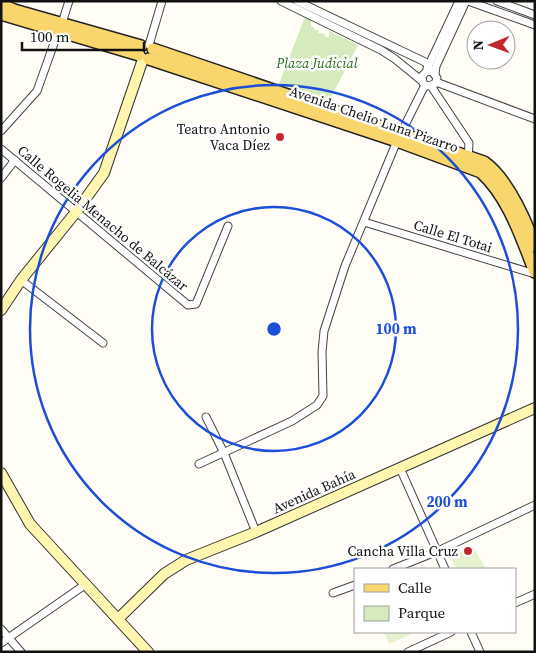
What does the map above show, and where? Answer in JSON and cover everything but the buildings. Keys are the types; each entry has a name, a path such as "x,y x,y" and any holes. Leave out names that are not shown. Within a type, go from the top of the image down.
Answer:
{"main road":[{"name":"Avenida Chelio Luna Pizarro","path":"1,4 60,27"},
{"name":"Avenida Chelio Luna Pizarro","path":"1,14 60,27 146,52 467,161 484,162 494,169 531,224 535,246"},
{"name":"Avenida Chelio Luna Pizarro","path":"467,161 490,181 508,207 535,273"}],"street":[{"path":"1,131 37,91 69,1"},
{"path":"1,310 21,280 104,174 162,1"},
{"path":"281,1 380,50 429,84 535,119"},
{"path":"199,464 292,421 317,405 323,396 322,352 324,330 345,266 399,137 429,84 437,78 418,59 298,1"},
{"path":"418,59 431,57 459,1"},
{"path":"467,161 469,142 422,76 436,66 467,1 535,24"},
{"path":"497,1 535,15"},
{"path":"430,71 435,51"},
{"name":"Calle Rogelia Menacho de Balcázar","path":"1,149 188,305 196,304 228,226"},
{"path":"1,178 15,160"},
{"name":"Calle El Totai","path":"364,222 535,273"},
{"path":"21,280 103,343"},
{"name":"Avenida Bahía","path":"118,619 164,574 186,560 256,532 535,408"},
{"path":"206,417 224,453 256,532"},
{"path":"400,468 445,568"},
{"path":"1,473 30,524 148,652"},
{"path":"396,568 438,551 535,505"},
{"path":"1,643 86,584"},
{"path":"334,593 354,585"},
{"path":"516,603 535,594"},
{"path":"1,629 21,652"},
{"path":"408,652 449,633"},
{"path":"472,633 480,652"}],"green space":[{"name":"Plaza Judicial","path":"305,17 311,20 311,27 314,27 314,30 325,34 325,37 329,37 329,31 358,45 329,101 279,84"},
{"name":"Cancha Villa Cruz","path":"472,545 485,568 456,568 450,558"},
{"path":"384,633 409,633 410,635 389,644"}],"place":[{"name":"Teatro Antonio Vaca Díez","path":"280,137"},
{"name":"Cancha Villa Cruz","path":"468,551"}]}
